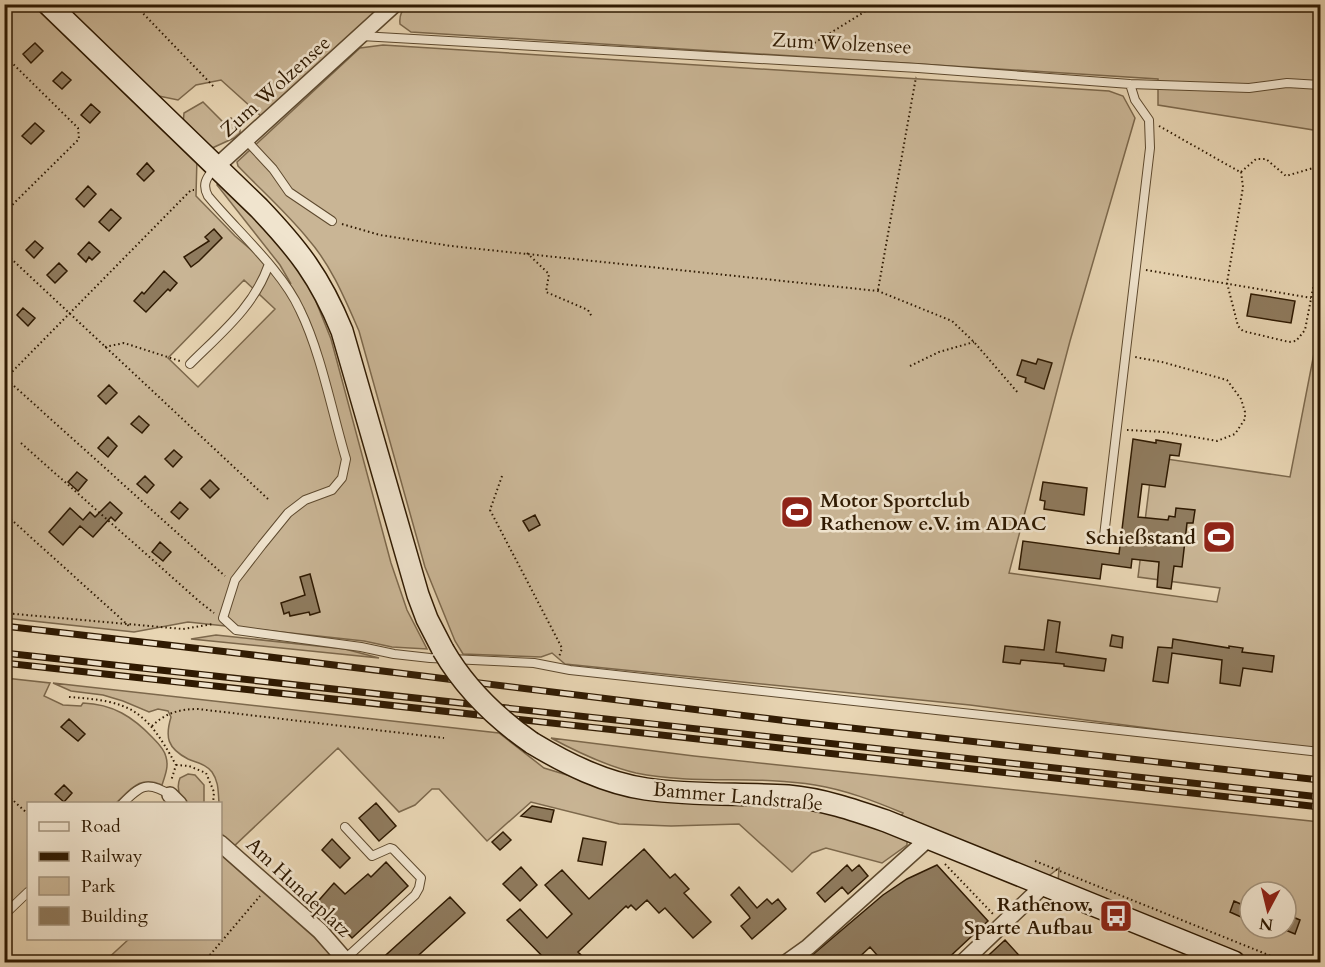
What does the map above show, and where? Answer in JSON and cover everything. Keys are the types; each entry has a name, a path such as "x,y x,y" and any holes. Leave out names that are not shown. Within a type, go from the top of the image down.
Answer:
{"main road":[{"name":"Bammer Landstraße","path":"48,4 217,166 290,240 315,273 332,305 350,356 418,596 427,619 443,650 465,683 489,709 553,756 591,774 645,789 790,796 846,807 1234,963"}],"street":[{"name":"Zum Wolzensee","path":"217,166 395,4"},
{"path":"787,963 808,947 928,839"},
{"name":"Am Hundeplatz","path":"222,845 320,931 346,961"},
{"path":"963,963 1044,885"}],"lane":[{"name":"Zum Wolzensee","path":"360,36 918,68 1130,84 1249,87 1287,83 1320,85"},
{"path":"1104,536 1150,148 1149,120 1135,100 1130,84"},
{"path":"246,141 273,169 289,192 332,221"},
{"path":"217,166 206,178 205,189 208,196 269,264 300,308 312,339 345,459 342,478 332,490 305,500 288,513 235,580 223,618 236,630 361,646 394,654 534,663 570,670 1320,752"},
{"path":"190,364 249,304 269,264"},
{"path":"124,802 135,791 154,786 174,799"},
{"path":"345,827 372,856 390,848 393,849 421,878 415,895 346,961"},
{"path":"4,915 27,893"}],"path":[{"path":"134,4 214,87"},
{"path":"785,61 876,4"},
{"path":"4,55 78,128 79,139 4,213"},
{"path":"878,291 918,68"},
{"path":"1149,120 1241,172"},
{"path":"1241,172 1256,159 1266,159 1286,176 1320,166"},
{"path":"1241,172 1243,187 1227,284 1238,326 1243,331 1289,342 1296,341 1305,330 1320,252"},
{"path":"191,190 5,378 215,568"},
{"path":"332,221 380,234 451,246 878,291 952,321 974,342 1019,394"},
{"path":"4,252 268,499"},
{"path":"527,253 549,274 546,292 588,310 592,317"},
{"path":"1137,268 1311,298"},
{"path":"910,366 939,352 974,342"},
{"path":"105,347 124,344 190,364"},
{"path":"1117,429 1165,432 1217,441 1235,434 1245,419 1240,399 1227,380 1162,362 1126,355"},
{"path":"4,613 129,626 183,629 210,626 223,618 200,602 21,442"},
{"path":"502,476 490,510 562,648 558,658"},
{"path":"4,513 129,626"},
{"path":"69,696 101,699 121,704 152,726 176,765"},
{"path":"152,726 161,717 185,709 198,709 444,738"},
{"path":"174,799 171,780 176,765"},
{"path":"176,765 189,766 206,773 214,792 213,802"},
{"path":"4,792 27,813"},
{"path":"944,863 987,908"},
{"path":"1060,870 1286,963"},
{"path":"204,963 268,886"}],"green space":[{"path":"408,4 1320,5 1320,131 1158,105 1158,79 411,32 400,24 401,13"},
{"path":"5,5 38,5 197,157 196,196 235,236 291,284 280,265 217,185 219,181 286,251 309,284 331,339 391,563 407,610 427,649 392,647 364,641 188,622 134,632 5,618","holes":["244,280 275,309 198,387 168,358"]},
{"path":"59,5 388,5 262,117 221,80 196,85 178,100 154,95"},
{"path":"383,45 1109,91 1123,96 1135,118 1070,341 1009,573 1217,602 1220,588 1138,577 1153,457 1290,477 1316,343 1320,341 1320,749 970,705 565,664 552,653 541,657 463,654 455,641 425,567 359,331 337,283 316,249 238,166 237,162 360,48"},
{"path":"203,102 223,122 231,118 240,125 240,133 210,149 183,124 184,113"},
{"path":"216,635 345,649 379,658 191,639"},
{"path":"5,678 50,683 44,696 63,705 94,704 122,713 138,724 159,744 165,754 167,764 162,785 148,782 136,785 117,802 27,802 27,889 5,911"},
{"path":"53,683 499,733 544,768 633,795 809,807 835,813 907,840 907,845 882,863 826,848 812,853 792,872 739,824 671,826 619,824 531,802 487,841 439,789 432,789 415,805 399,812 338,748 232,848 222,834 222,802 219,802 214,776 207,767 181,755 172,746 168,736 171,717 168,711 158,709 149,712 103,695 71,691"},
{"path":"551,738 694,756 1320,822 1320,962 1253,962 1058,883 1059,868 1046,878 900,818 903,813 849,793 793,782 658,777 625,770 582,754"},
{"path":"188,774 195,775 204,785 204,802 185,802 178,788 180,778"},
{"path":"222,856 315,938 337,962 104,962 128,940 222,940"}],"building":[{"path":"35,43 43,51 31,63 23,54"},
{"path":"62,72 71,80 62,89 53,81"},
{"path":"91,104 100,112 90,123 81,115"},
{"path":"35,123 44,131 31,144 22,136"},
{"path":"147,163 154,171 144,181 137,174"},
{"path":"88,186 96,194 84,207 76,199"},
{"path":"111,209 121,218 109,231 99,222"},
{"path":"214,229 222,238 191,267 184,257 209,241 205,237"},
{"path":"35,241 43,248 34,258 26,250"},
{"path":"89,242 100,252 92,260 89,257 86,262 78,254"},
{"path":"59,263 67,271 55,283 47,275"},
{"path":"164,271 177,283 146,312 134,301 142,292 144,294"},
{"path":"1251,294 1295,301 1291,323 1247,316"},
{"path":"23,308 35,318 28,326 17,315"},
{"path":"1038,359 1052,363 1044,389 1025,382 1026,378 1017,375 1022,360 1036,364"},
{"path":"109,385 117,393 106,404 98,396"},
{"path":"139,416 149,425 142,433 131,424"},
{"path":"108,437 117,446 108,457 98,448"},
{"path":"1133,439 1181,444 1179,456 1170,455 1165,487 1142,484 1138,517 1168,520 1169,516 1175,517 1176,508 1195,510 1193,523 1187,523 1182,567 1174,566 1171,589 1157,587 1159,562 1132,559 1131,568 1102,564 1100,579 1019,569 1023,541 1119,554"},
{"path":"174,450 182,457 173,467 165,459"},
{"path":"77,472 87,480 78,491 68,482"},
{"path":"145,476 154,485 147,493 137,484"},
{"path":"210,480 219,489 210,498 201,489"},
{"path":"1043,482 1087,488 1084,515 1044,509 1045,501 1040,500"},
{"path":"110,502 122,513 115,521 111,517 93,537 80,526 63,545 49,532 70,508 83,520 90,512 95,517"},
{"path":"180,502 188,509 179,519 171,512"},
{"path":"535,515 540,525 529,531 523,521"},
{"path":"160,542 171,552 163,561 152,552"},
{"path":"310,574 320,612 310,615 309,612 290,616 289,612 284,614 281,603 305,595 300,577"},
{"path":"1048,620 1060,622 1056,652 1106,659 1104,671 1021,660 1020,664 1003,662 1005,646 1044,650"},
{"path":"1112,635 1123,637 1122,648 1110,646"},
{"path":"1173,639 1243,648 1242,652 1274,656 1272,672 1243,668 1240,686 1220,683 1222,660 1172,653 1168,683 1153,681 1158,647 1172,648"},
{"path":"69,719 85,734 78,741 61,727"},
{"path":"64,785 72,793 64,802 55,794"},
{"path":"376,803 396,826 379,841 359,818"},
{"path":"532,806 554,810 551,822 521,816"},
{"path":"503,832 511,840 500,850 492,842"},
{"path":"583,838 606,842 602,865 578,861"},
{"path":"332,839 350,858 340,868 322,850"},
{"path":"644,849 670,878 675,874 689,889 684,893 711,922 693,938 665,908 659,913 647,900 636,910 631,905 628,908 626,906 578,952 581,955 573,963 549,963 507,920 520,909 547,938 572,914 545,885 562,870 589,899"},
{"path":"386,862 408,886 352,938 331,915 328,919 313,907 334,883 345,894 368,874 371,877"},
{"path":"847,865 852,871 859,865 868,876 848,894 842,887 825,902 817,893"},
{"path":"937,865 988,921 943,963 884,963 870,947 853,963 803,963 883,895 907,879"},
{"path":"521,867 537,885 520,901 503,884"},
{"path":"739,887 757,908 767,899 772,904 778,899 786,909 752,939 741,926 750,918 731,895"},
{"path":"450,897 465,913 410,963 377,963"},
{"path":"1234,901 1238,903 1238,916 1230,912"},
{"path":"1005,940 1026,963 980,963 991,953"}],"railway":[{"path":"4,626 788,721 1320,780"},
{"path":"4,653 1320,797"},
{"path":"4,663 1320,807"}],"place":[{"name":"Motor Sportclub Rathenow e.V. im ADAC","path":"797,512"},
{"name":"Schießstand","path":"1219,537"},
{"name":"Rathenow, Sparte Aufbau","path":"1116,916"}]}
